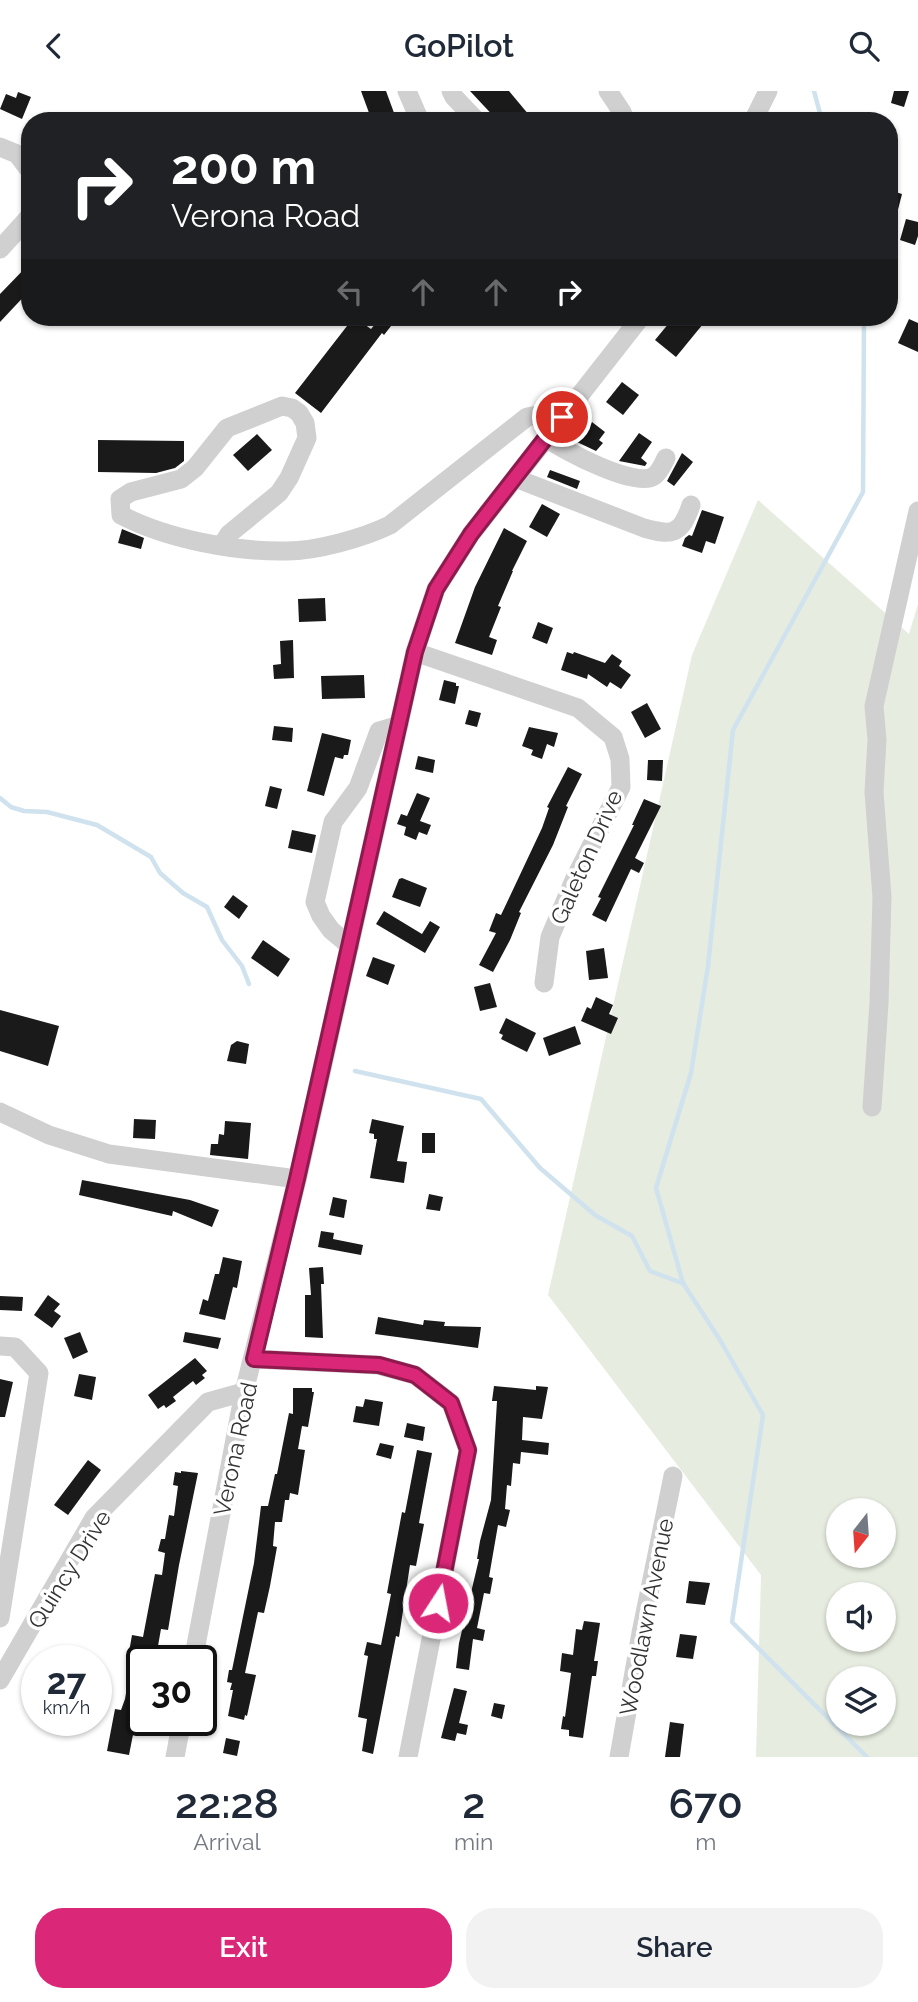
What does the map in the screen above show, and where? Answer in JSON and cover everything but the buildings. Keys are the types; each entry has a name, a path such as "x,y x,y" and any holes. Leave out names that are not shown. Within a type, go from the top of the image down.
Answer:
{"street":[{"path":"407,91 416,112"},
{"path":"451,91 468,112"},
{"path":"608,91 622,112"},
{"path":"757,112 764,93"},
{"path":"0,147 17,154 21,159"},
{"path":"0,249 21,226"},
{"name":"Verona Road","path":"196,1645 244,1392 297,1179 415,652 436,589 471,534 634,326"},
{"path":"222,545 229,534 279,493 289,478 307,438 305,423 292,408 282,406 228,428 195,468 181,479 131,492 120,499 121,515 186,540 222,545 289,551 324,547 390,525 527,417 542,414 562,417"},
{"path":"546,438 588,463 634,477 654,477 666,458"},
{"path":"515,478 644,528 664,533 677,530 686,519 691,505"},
{"path":"872,1107 882,897 874,792 877,740 874,706 918,511"},
{"name":"Galeton Drive","path":"415,652 578,708 613,737 620,759 621,787 575,877 550,937 544,983"},
{"path":"350,946 331,930 315,902 333,822 358,788 379,731 399,725"},
{"path":"0,1112 48,1135 109,1154 297,1179"},
{"path":"0,1346 15,1347 39,1373 0,1618"},
{"path":"254,1359 379,1365 415,1375 451,1403 468,1450 408,1757"},
{"name":"Quincy Drive","path":"0,1680 94,1518 208,1402 244,1392"},
{"name":"Woodlawn Avenue","path":"619,1757 673,1476"},
{"path":"175,1757 179,1736"}],"shaded area":[{"path":"758,500 909,634 918,604 918,1757 756,1757 761,1575 548,1295 692,655"}],"waterway":[{"path":"814,91 820,112"},
{"path":"864,326 863,492 733,730 708,966 691,1073 656,1188 683,1283 763,1415 732,1622 867,1757"},
{"path":"0,798 11,807 24,811 47,812 97,825 151,857 160,873 183,893 207,907 222,940 242,966 249,984"},
{"path":"355,1071 481,1099 540,1168 595,1215 632,1236 650,1271 682,1283"}],"route":[{"path":"438,1603 468,1450 451,1403 415,1375 379,1365 254,1359 415,652 427,612 436,589 471,534 562,417"}]}
